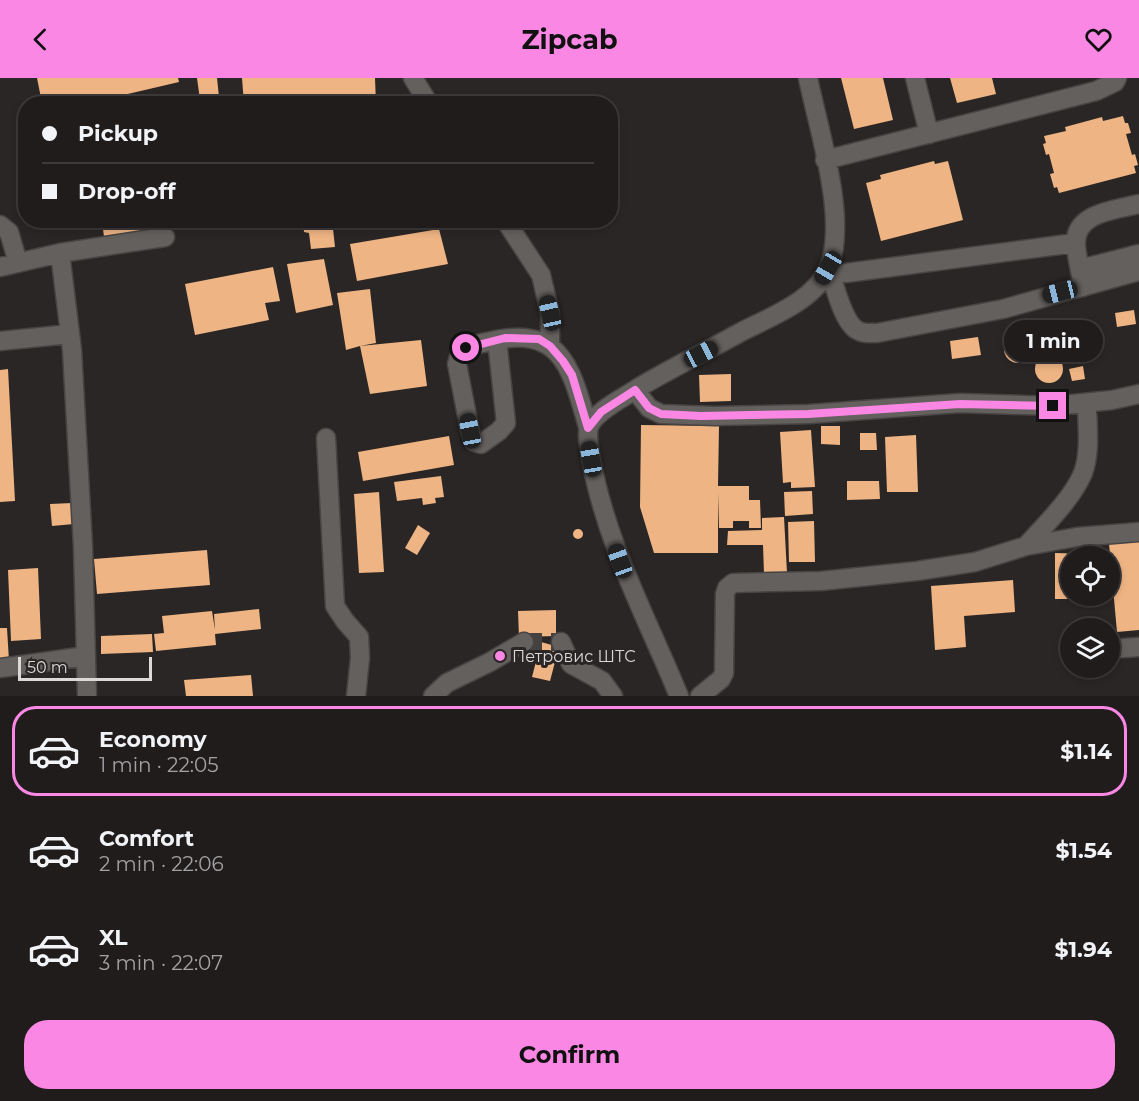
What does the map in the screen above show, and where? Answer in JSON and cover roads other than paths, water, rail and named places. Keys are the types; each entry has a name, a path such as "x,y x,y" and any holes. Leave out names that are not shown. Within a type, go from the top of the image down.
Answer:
{"street":[{"path":"413,78 424,96"},
{"path":"808,78 831,187 837,271 846,318 854,329 866,333 877,333 966,317 1139,271"},
{"path":"915,78 929,134"},
{"path":"825,160 1096,91 1115,82 1117,78"},
{"path":"1083,287 1075,243 1080,226 1095,215 1139,204"},
{"path":"0,225 9,231 18,263"},
{"path":"510,228 541,275 550,313 550,346"},
{"path":"0,267 60,253 165,237"},
{"path":"588,428 601,412 635,390 796,303 837,271 1075,243"},
{"path":"60,253 70,334 83,547 87,696 80,696"},
{"path":"1080,269 1139,254"},
{"path":"0,341 70,334"},
{"path":"497,340 506,423 481,444 474,442 457,364 459,354 466,348 497,340 505,338 539,339 550,346 572,375 588,428 594,473 607,524 620,561 679,696"},
{"path":"635,390 649,408 661,414 701,416 808,414 960,404 1045,406 1087,404 1139,394"},
{"path":"1026,546 1064,503 1083,473 1087,447 1087,404"},
{"path":"326,438 335,606 359,637 360,658 356,696"},
{"path":"699,696 721,679 724,673 725,594 732,583 821,581 917,572 975,562 1026,546 1077,537 1139,532"},
{"path":"432,696 447,683 524,642"},
{"path":"561,642 572,664 602,681 613,696"},
{"path":"1120,648 1139,647"},
{"path":"0,668 86,656"}],"tunnel":[{"path":"524,642 561,642"}],"place":[{"name":"Петровис ШТС","path":"500,656"}]}
